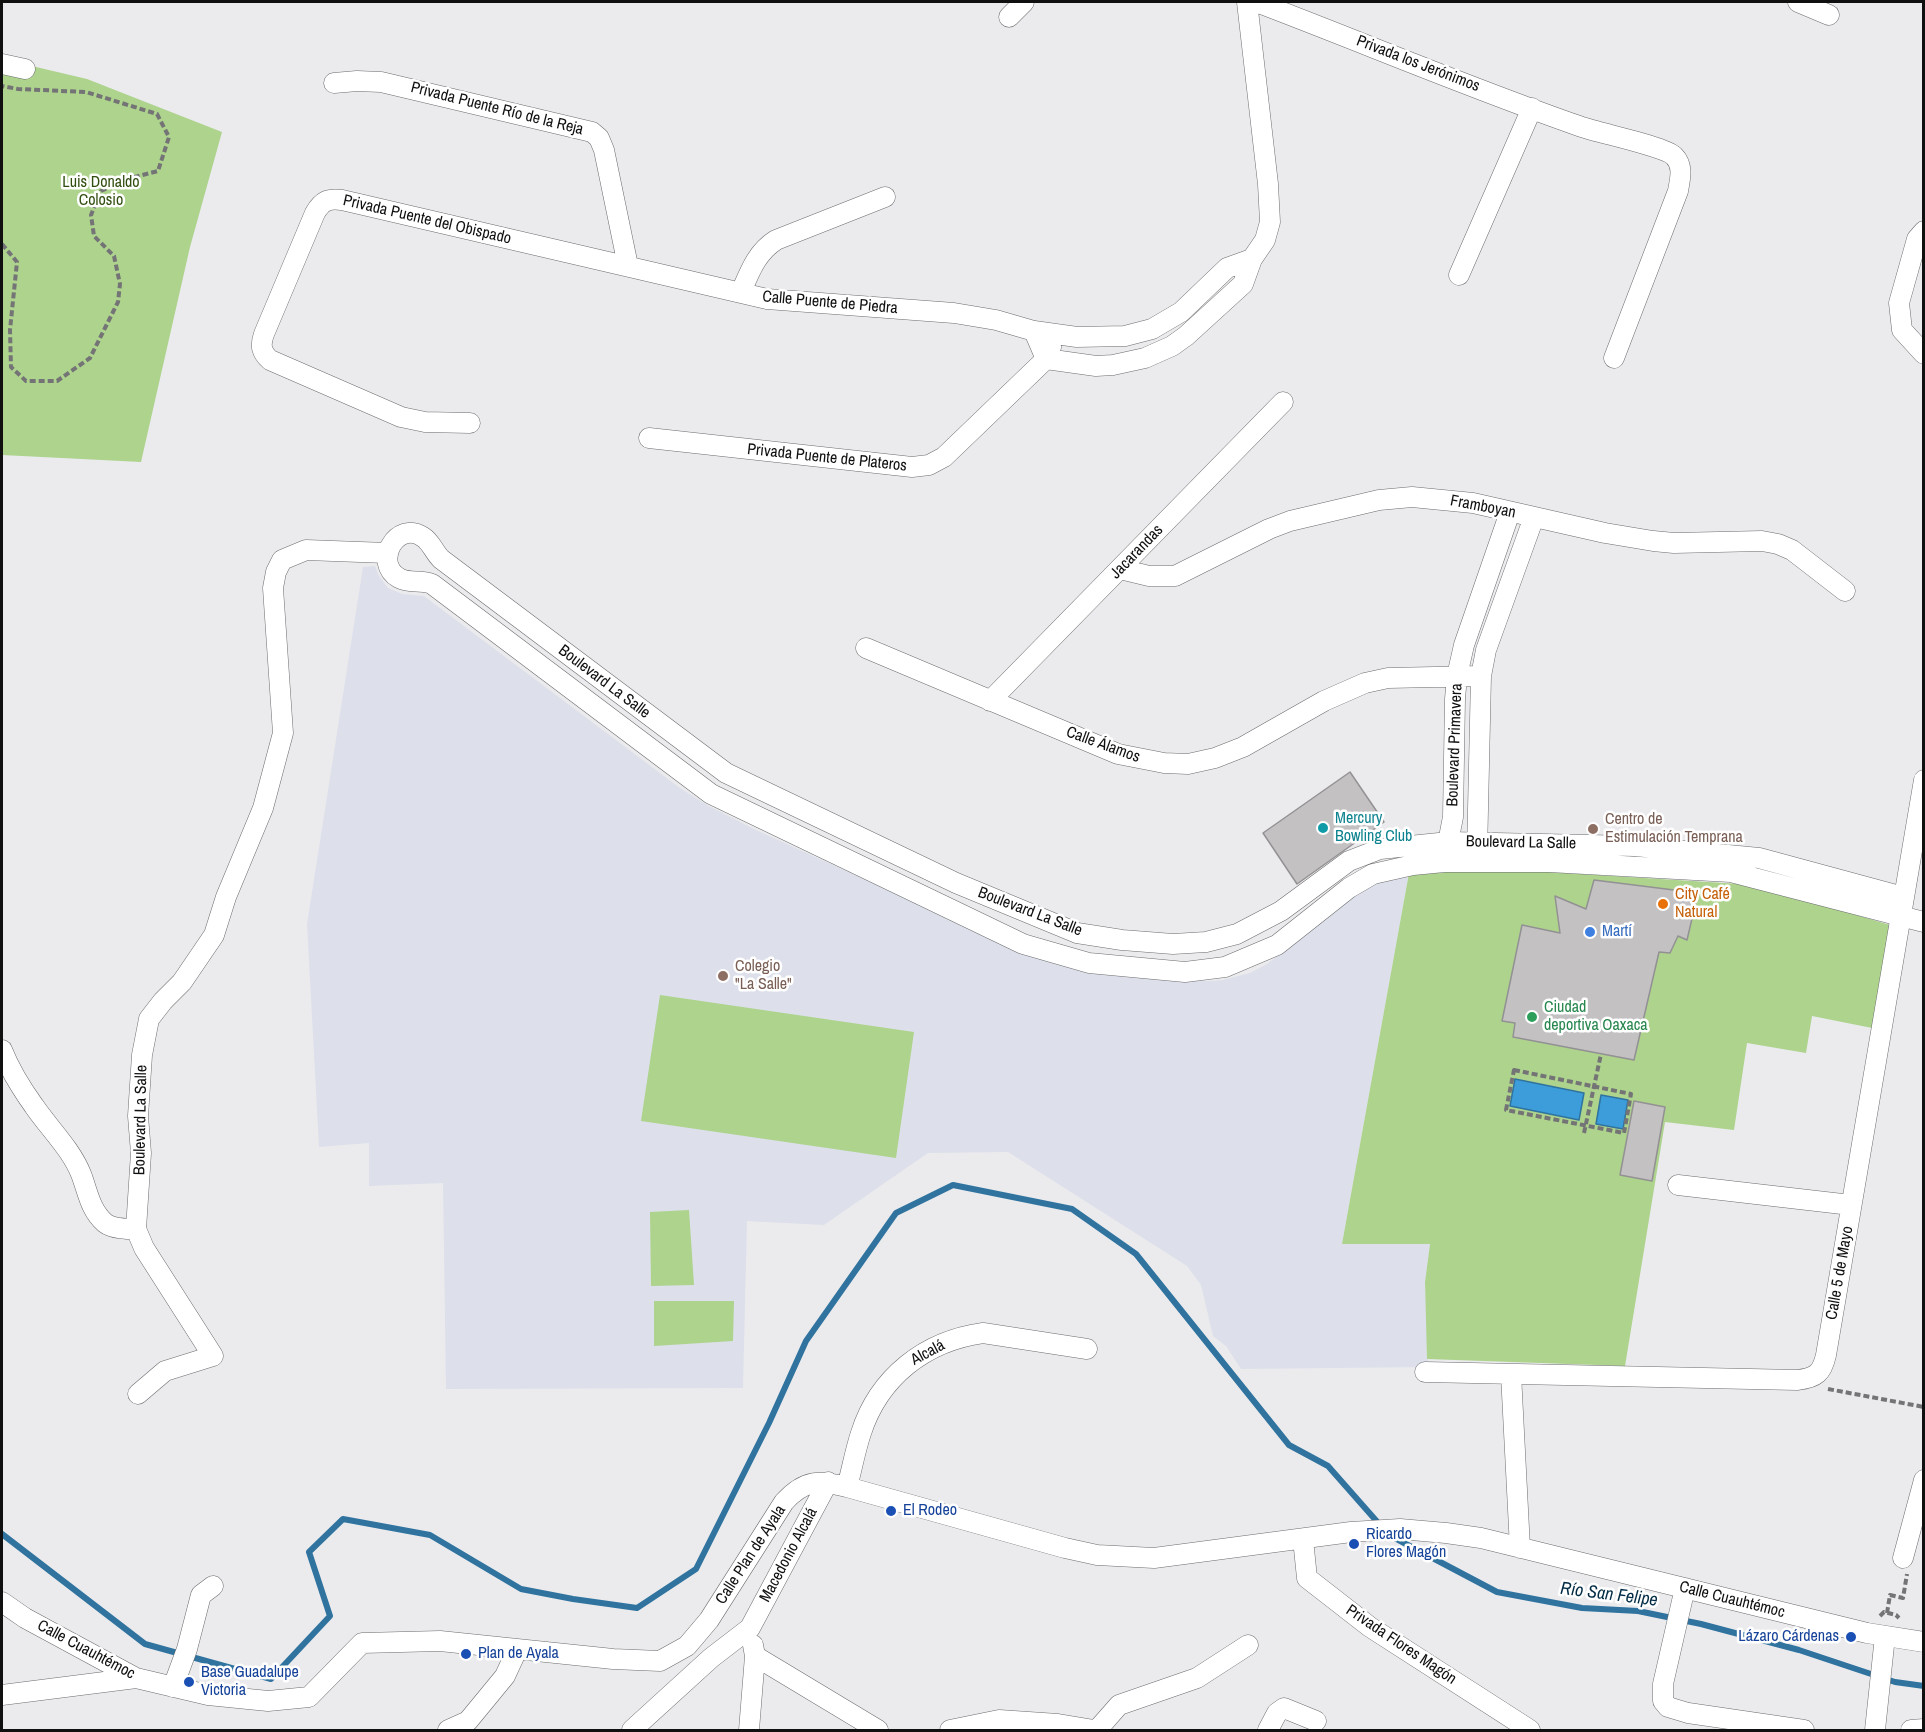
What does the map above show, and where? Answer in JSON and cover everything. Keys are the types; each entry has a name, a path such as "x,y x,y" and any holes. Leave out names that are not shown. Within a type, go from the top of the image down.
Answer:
{"street":[{"path":"1009,17 1024,2"},
{"path":"1044,332 1046,359 1096,366 1146,358 1166,349 1196,328 1243,284 1252,259 1267,232 1270,205 1247,2"},
{"name":"Privada los Jerónimos","path":"1256,2 1580,127 1669,153 1675,157 1681,171 1677,191 1614,358"},
{"path":"1797,2 1829,15"},
{"path":"2,64 25,69"},
{"name":"Privada Puente Río de la Reja","path":"334,83 381,82 592,132 599,138 604,150 628,266"},
{"path":"1459,275 1532,108"},
{"path":"741,292 755,261 765,247 776,240 885,197"},
{"name":"Privada Puente del Obispado","path":"470,423 425,422 401,417 270,360 262,351 264,334 315,213 323,201 342,200 628,266"},
{"path":"1923,231 1917,239 1899,303 1902,330 1923,354"},
{"name":"Calle Puente de Piedra","path":"628,266 784,301 954,313 996,320 1044,332 1102,337 1125,336 1152,329 1181,312 1227,268 1252,259"},
{"name":"Privada Puente de Plateros","path":"649,438 912,467 929,465 944,457 1046,359"},
{"name":"Jacarandas","path":"990,701 1283,402"},
{"name":"Framboyan","path":"1120,569 1149,576 1175,576 1269,529 1290,521 1379,500 1432,498 1473,503 1605,533 1653,541 1674,543 1762,541 1778,544 1792,550 1845,591"},
{"name":"Boulevard Primavera","path":"1444,862 1454,817 1457,676 1464,645 1510,512"},
{"name":"Boulevard Primavera","path":"1477,851 1481,676 1486,650 1534,517"},
{"name":"Boulevard La Salle","path":"1477,851 1449,842 1380,849 1349,861 1281,911 1237,934 1206,942 1173,944 1122,940 1077,933 956,883 716,767 441,559 424,538 413,534 403,534 394,540 387,553 389,567 396,576 405,580 432,584 711,794 1023,944 1089,963 1185,972 1225,967 1277,945 1349,888 1373,874 1413,865 1444,862 1477,851 1635,846 1759,858 1901,906 1923,922"},
{"name":"Boulevard La Salle","path":"136,1229 141,1153 139,1106 142,1055 149,1019 182,982 214,934 226,897 263,808 283,733 273,588 276,572 282,560 306,550 387,553"},
{"name":"Calle Álamos","path":"866,648 1118,754 1164,764 1188,764 1215,758 1243,747 1324,700 1365,683 1388,678 1481,676"},
{"name":"Calle 5 de Mayo","path":"1813,1378 1822,1369 1824,1363 1923,780"},
{"path":"2,1050 11,1071 59,1138 80,1172 92,1207 107,1224 123,1229 136,1229 144,1248 213,1356 165,1371 138,1394"},
{"path":"1678,1185 1851,1205"},
{"name":"Alcalá","path":"838,1485 879,1394 908,1362 942,1343 983,1333 1087,1349"},
{"path":"1425,1372 1797,1380 1813,1378"},
{"path":"1511,1374 1520,1548"},
{"path":"1903,1558 1923,1480"},
{"name":"Calle Plan de Ayala","path":"709,1620 784,1502 801,1487 810,1483 838,1485"},
{"name":"Calle Cuauhtémoc","path":"838,1485 1097,1555 1154,1558 1351,1532 1400,1529 1446,1533 1480,1538 1683,1595 1884,1642 1923,1642"},
{"name":"Macedonio Alcalá","path":"750,1628 838,1485"},
{"name":"Privada Flores Magón","path":"1304,1539 1307,1578 1370,1627 1530,1731"},
{"path":"175,1681 187,1649 201,1595 213,1586"},
{"path":"1683,1595 1662,1693 1663,1701 1668,1707 1688,1713 1804,1730"},
{"name":"Calle Cuauhtémoc","path":"2,1602 25,1618 136,1678 175,1681 208,1695 268,1701 309,1697 362,1643 440,1641 613,1659 660,1661 687,1646 709,1620"},
{"path":"632,1731 711,1658 750,1628 755,1656 749,1731"},
{"path":"1876,1723 1884,1642"},
{"path":"951,1731 999,1720 1058,1724 1096,1731 1119,1705 1197,1678 1248,1645"},
{"path":"448,1731 468,1721 505,1676 517,1650"},
{"path":"755,1656 878,1731"},
{"path":"2,1695 136,1678"},
{"path":"1268,1731 1277,1713 1284,1708 1316,1721"},
{"path":"1911,1731 1923,1729"}],"path":[{"path":"2,86 18,89 86,92 157,114 169,137 158,171 127,179 101,190 91,214 94,236 114,256 120,284 118,302 90,358 57,381 26,381 11,367 10,330 17,262 2,244"},
{"path":"1584,1133 1601,1054"},
{"path":"1514,1070 1631,1094 1624,1133 1586,1126 1506,1110 1514,1070"},
{"path":"1813,1378 1827,1388 1923,1407"},
{"path":"1887,1613 1890,1595 1902,1598 1907,1575 1896,1566 1903,1558"}],"shaded area":[{"name":"Colegio \"La Salle\"","path":"375,566 388,588 402,594 424,596 680,788 707,805 754,829 969,927 1164,979 1223,980 1250,973 1267,964 1371,884 1409,873 1342,1244 1430,1244 1425,1282 1428,1367 1241,1369 1226,1346 1213,1336 1201,1285 1187,1266 1008,1152 928,1153 824,1225 747,1221 743,1388 446,1389 443,1183 369,1186 369,1143 319,1147 307,924 363,567"}],"green space":[{"name":"Luis Donaldo Colosio","path":"2,59 87,79 222,132 190,247 141,462 2,455"},
{"name":"Ciudad deportiva Oaxaca","path":"1469,867 1756,885 1890,925 1872,1028 1812,1016 1806,1053 1747,1043 1734,1130 1665,1122 1625,1366 1427,1359 1425,1282 1430,1244 1342,1244 1409,873 1441,873"},
{"path":"660,995 914,1032 896,1158 641,1121"},
{"path":"689,1210 694,1285 651,1286 650,1212"},
{"path":"654,1301 734,1301 733,1341 654,1346"}],"water":[{"path":"1515,1079 1584,1093 1579,1120 1510,1106"},
{"path":"1601,1095 1628,1100 1623,1129 1596,1124"}],"building":[{"name":"Mercury Bowling Club","path":"1350,772 1384,822 1297,884 1263,833"},
{"path":"1594,880 1698,893 1687,940 1678,936 1670,953 1659,952 1634,1060 1513,1037 1515,1023 1502,1021 1522,925 1560,933 1555,896 1586,909"},
{"path":"1634,1101 1665,1107 1652,1181 1620,1175"}],"waterway":[{"path":"2,1534 145,1644 271,1679 330,1616 309,1552 343,1519 430,1535 521,1589 637,1608 696,1569 769,1423 806,1341 896,1213 953,1185 1072,1209 1136,1254 1289,1445 1328,1466 1380,1525"},
{"name":"Río San Felipe","path":"1389,1535 1497,1592 1582,1608 1638,1611 1701,1624 1799,1650 1895,1682 1924,1686"}],"place":[{"name":"Mercury Bowling Club","path":"1323,828"},
{"name":"Centro de Estimulación Temprana","path":"1593,829"},
{"name":"City Café Natural","path":"1663,904"},
{"name":"Martí","path":"1590,932"},
{"name":"Colegio \"La Salle\"","path":"723,976"},
{"name":"Ciudad deportiva Oaxaca","path":"1532,1017"},
{"name":"El Rodeo","path":"891,1511"},
{"name":"Ricardo Flores Magón","path":"1354,1544"},
{"name":"Lázaro Cárdenas","path":"1851,1637"},
{"name":"Plan de Ayala","path":"466,1654"},
{"name":"Base Guadalupe Victoria","path":"189,1682"}]}
